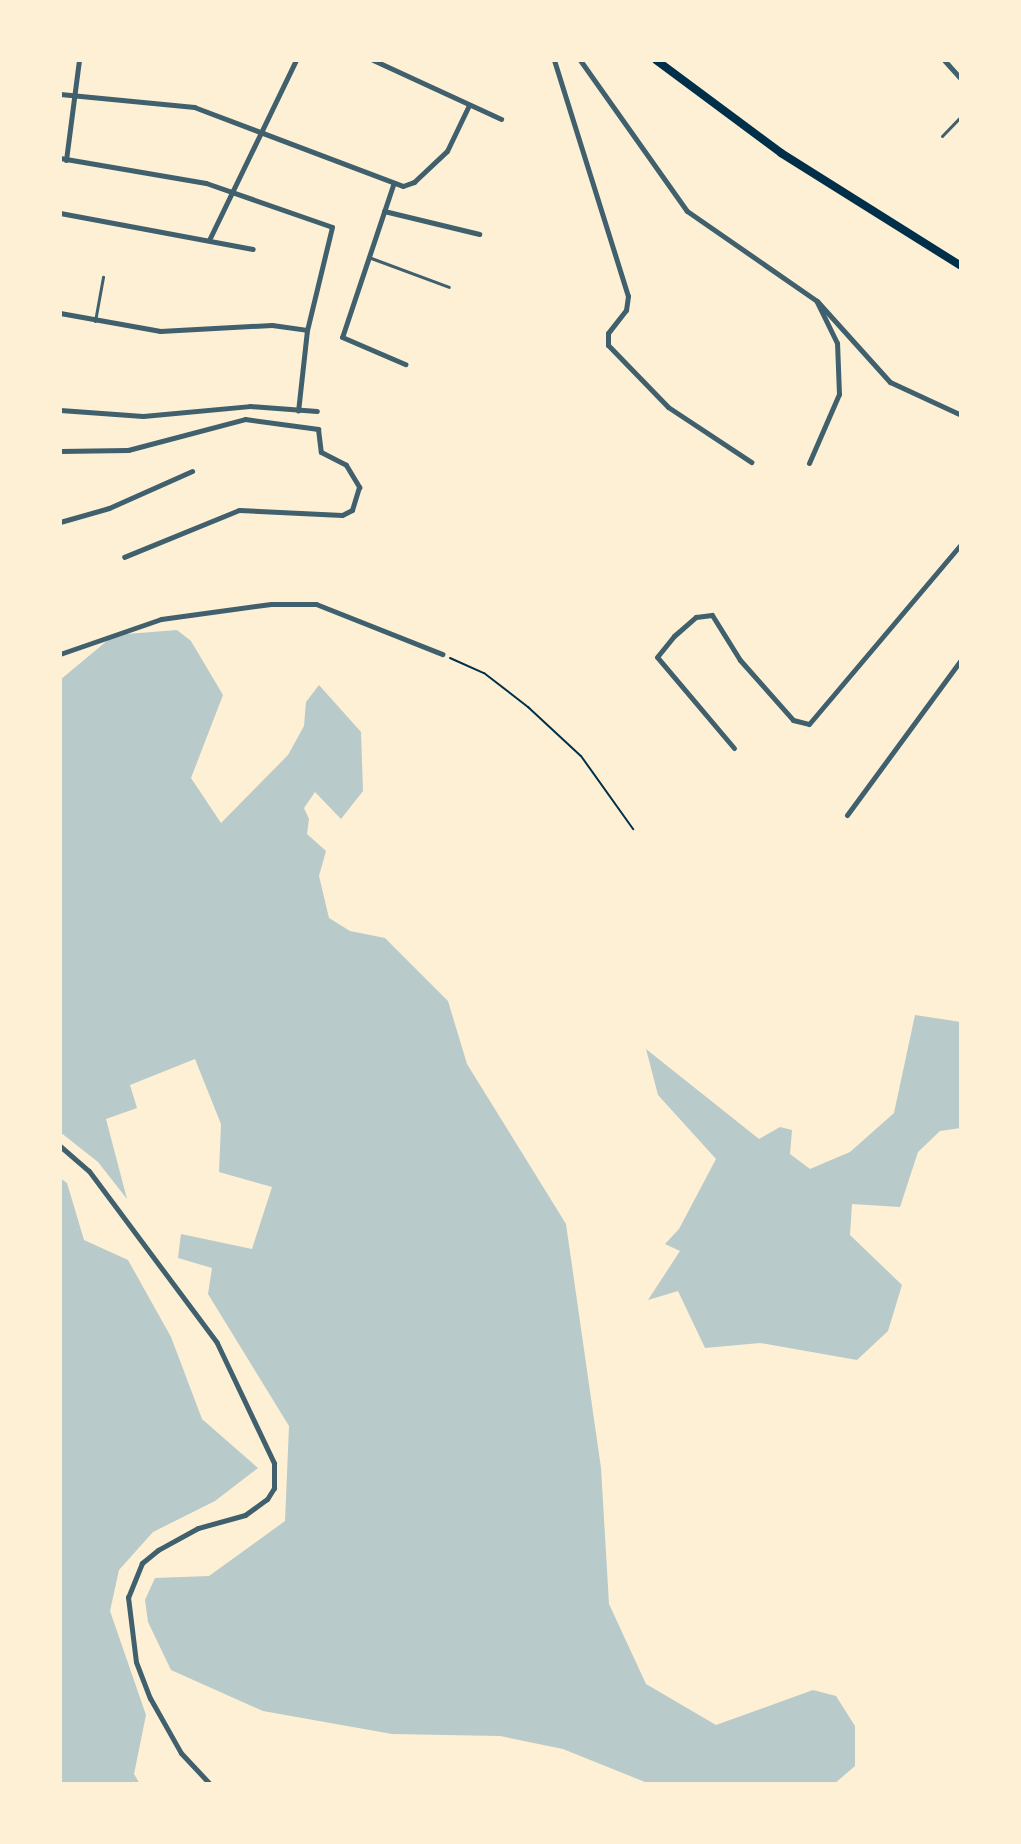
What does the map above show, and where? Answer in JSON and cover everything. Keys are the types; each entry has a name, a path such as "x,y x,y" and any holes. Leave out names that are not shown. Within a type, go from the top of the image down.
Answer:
{"main road":[{"path":"656,60 781,153 961,266"}],"street":[{"path":"79,60 63,159 231,191 332,227 316,282 307,330 298,411"},
{"path":"209,240 296,60"},
{"path":"373,60 501,119"},
{"path":"554,60 628,296 626,310 608,333 608,345 668,407 751,462"},
{"path":"580,60 687,211 817,301 890,382 961,415"},
{"path":"944,60 961,79"},
{"path":"60,94 194,107 393,185 414,182 447,151 469,105"},
{"path":"393,185 342,337 405,364"},
{"path":"384,211 479,234"},
{"path":"60,213 253,249"},
{"path":"809,463 839,394 837,343 817,301"},
{"path":"60,313 160,331 272,325 307,330"},
{"path":"60,410 143,416 239,407 317,411"},
{"path":"60,451 128,450 245,419 318,429 321,452 346,465 359,487 352,510 342,515 239,510 124,557"},
{"path":"60,522 109,508 192,471"},
{"path":"734,748 657,657 667,642 696,617 712,615 740,660 793,720 809,724 961,544"},
{"path":"60,654 161,619 271,604 316,604 442,654"},
{"path":"847,815 961,660"},
{"path":"60,1146 89,1171 217,1343 274,1463 274,1488 267,1499 245,1515 198,1528 158,1550 142,1563 128,1597 136,1662 150,1698 181,1753 210,1784"}],"lane":[{"path":"942,136 961,116"},
{"path":"367,256 449,287"},
{"path":"95,321 103,277"}],"path":[{"path":"442,654 484,673 528,707 581,756 633,829"}],"shaded area":[{"path":"177,630 191,641 223,695 191,778 221,823 288,755 304,726 306,702 319,685 361,732 363,791 341,819 315,792 304,808 309,819 307,834 326,851 319,876 329,918 350,931 385,938 448,1001 467,1064 566,1224 601,1468 609,1604 646,1684 716,1725 813,1690 836,1696 855,1726 855,1766 834,1784 650,1784 563,1749 500,1736 392,1734 263,1711 171,1670 148,1622 145,1600 155,1578 209,1576 285,1521 289,1426 208,1294 212,1268 178,1258 181,1234 252,1249 272,1187 219,1172 221,1124 195,1059 130,1085 137,1108 106,1119 127,1199 98,1162 60,1132 60,680 114,635"},
{"path":"915,1015 961,1022 961,1128 940,1131 918,1152 900,1207 852,1204 850,1235 902,1285 888,1331 857,1360 760,1343 705,1348 678,1291 648,1300 680,1251 665,1244 679,1229 716,1159 658,1095 646,1049 759,1139 780,1127 792,1130 790,1154 810,1169 850,1152 894,1113"},
{"path":"60,1178 67,1183 84,1240 128,1260 171,1337 202,1419 258,1468 215,1501 153,1532 119,1570 110,1611 146,1715 134,1774 140,1784 60,1784"}]}
